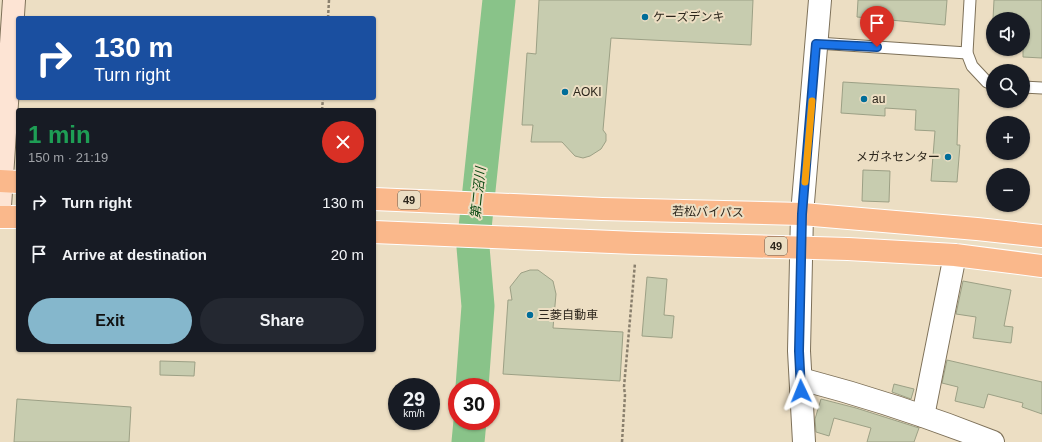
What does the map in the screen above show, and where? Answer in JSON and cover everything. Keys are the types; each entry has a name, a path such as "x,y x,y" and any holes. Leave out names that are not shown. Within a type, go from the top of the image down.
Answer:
{"highway":[{"name":"若松バイパス","path":"376,199 802,214 962,227 1042,236"},
{"path":"0,217 16,217"},
{"name":"49","path":"376,232 636,243 801,247 956,255 1042,266"}],"main road":[{"path":"0,206 6,181 14,0"}],"street":[{"path":"804,442 799,351 802,214 820,0"},
{"path":"923,416 956,255"},
{"path":"800,379 923,416 993,442"}],"lane":[{"path":"970,0 967,53 972,66 986,81"},
{"path":"816,44 967,53"},
{"path":"1030,88 1042,88"}],"path":[{"path":"328,16 329,0"},
{"path":"622,442 625,394 624,386 636,243"}],"building":[{"path":"539,0 753,0 751,45 611,38 603,130 606,134 606,141 601,149 590,156 583,158 575,156 562,142 531,142 533,125 522,125 527,53 536,54"},
{"path":"858,0 947,0 945,25 857,17"},
{"path":"994,0 1042,0 1042,58 1023,57 1030,56 1030,12 993,12"},
{"path":"843,82 959,89 957,145 960,145 957,182 931,181 935,131 915,130 916,110 885,108 885,116 841,113"},
{"path":"863,170 890,171 889,202 862,201"},
{"name":"三菱自動車","path":"530,270 538,270 553,281 556,294 553,328 623,332 620,381 503,374 508,300 512,300 510,287 521,273"},
{"path":"647,277 667,279 664,315 674,316 672,338 642,336"},
{"path":"963,281 1011,290 1004,326 1013,327 1011,343 973,338 976,317 956,314"},
{"path":"947,360 1042,382 1042,414 1022,407 1023,403 988,394 984,408 955,401 958,387 942,383"},
{"path":"160,361 195,362 194,376 160,375"},
{"path":"894,384 914,389 911,399 892,392"},
{"path":"17,399 131,407 129,442 14,442"},
{"path":"821,399 856,408 919,428 914,442 867,442 871,428 834,418 829,436 816,432 815,419"}],"waterway":[{"name":"第二沼川","path":"473,378 478,306 473,247 499,0"},
{"name":"第二沼川","path":"468,442 469,430"}],"slow traffic":[{"path":"805,182 812,101"}],"place":[{"name":"ケーズデンキ","path":"645,17"},
{"name":"AOKI","path":"565,92"},
{"name":"au","path":"864,99"},
{"name":"メガネセンター","path":"948,157"},
{"name":"三菱自動車","path":"530,315"}],"route":[{"path":"801,391 799,351 802,214 816,44 877,47"}]}
